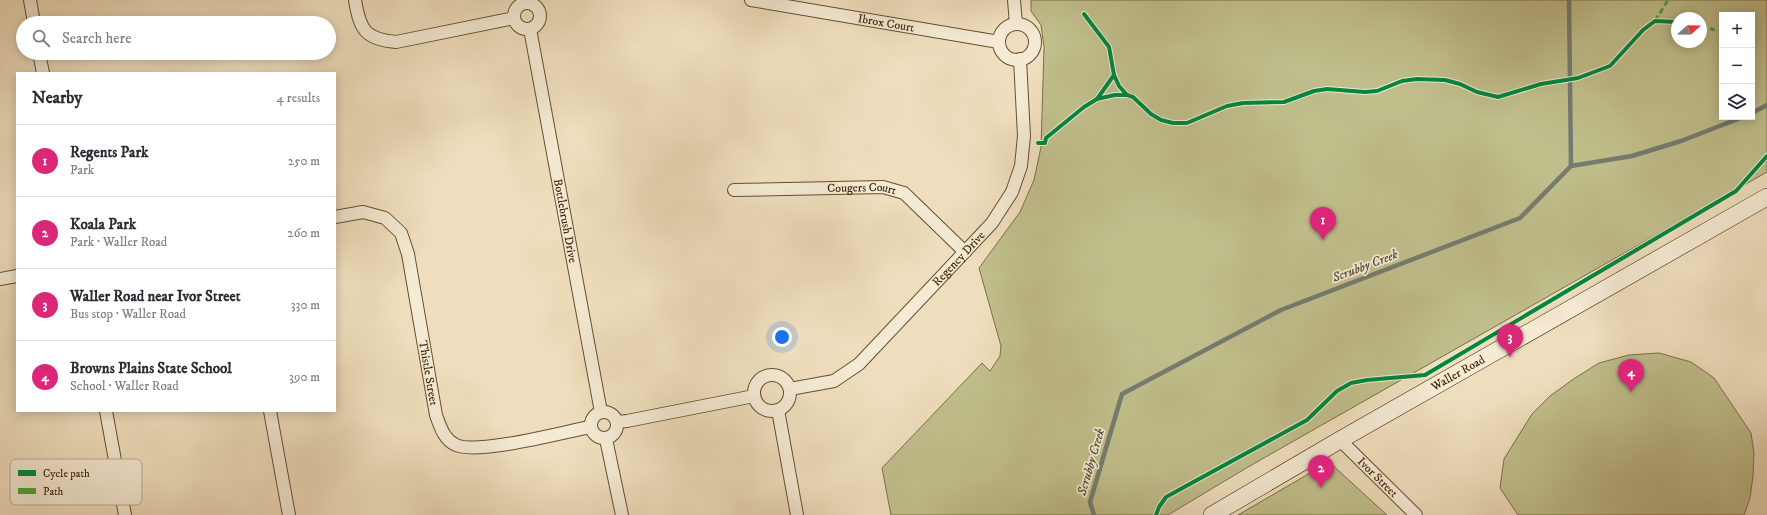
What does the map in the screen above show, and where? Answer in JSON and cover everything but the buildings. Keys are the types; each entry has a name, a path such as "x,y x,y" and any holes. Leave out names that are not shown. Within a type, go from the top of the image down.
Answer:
{"street":[{"path":"30,0 33,16"},
{"path":"355,0 359,20 368,33 379,40 396,42 514,18"},
{"name":"Ibrox Court","path":"750,0 999,42"},
{"path":"1014,0 1016,24"},
{"path":"525,1 537,7 540,16 538,24 530,29 518,26 514,18 517,6 525,1"},
{"path":"1016,24 1027,28 1034,38 1034,44 1030,54 1020,59 1005,56 999,42 1000,36 1006,27 1016,24"},
{"name":"Bottlebrush Drive","path":"530,29 601,412"},
{"name":"Regency Drive","path":"790,389 834,381 859,364 992,223 1012,192 1021,166 1024,136 1020,59"},
{"path":"40,60 43,72"},
{"name":"Cougers Court","path":"734,190 883,187 904,193 965,252"},
{"name":"Waller Road","path":"1212,515 1340,440 1767,197"},
{"name":"Thistle Street","path":"336,217 363,212 385,218 401,233 408,254 436,415 444,435 456,445 482,448 590,426"},
{"path":"0,280 16,276"},
{"path":"769,375 776,375 782,378 790,389 788,402 778,410 770,411 763,408 757,403 754,396 758,382 769,375"},
{"path":"617,422 754,396"},
{"path":"778,410 797,515"},
{"path":"106,412 115,459"},
{"path":"270,412 289,515"},
{"path":"601,412 611,414 617,422 617,427 612,437 606,439 596,436 590,426 593,417 601,412"},
{"path":"606,439 622,515"},
{"name":"Ivor Street","path":"1340,440 1416,515"},
{"path":"123,505 125,515"}],"shaded area":[{"path":"1031,0 1767,0 1767,172 1248,467 1168,515 891,515 882,468 982,363 990,371 1000,356 1001,346 979,268 1020,212 1034,180 1041,147 1044,47 1041,25 1031,11"},
{"path":"1659,353 1691,362 1714,378 1751,433 1754,453 1753,476 1750,498 1744,515 1518,515 1500,488 1504,459 1532,414 1550,396 1599,363 1629,355"},
{"path":"1329,462 1387,515 1238,515"}],"waterway":[{"name":"Scrubby Creek","path":"1094,515 1090,502 1122,394 1281,310 1520,218 1571,166 1569,0"},
{"path":"1755,111 1767,105"},
{"path":"1571,166 1632,156 1681,141 1735,120"}],"marked path":[{"path":"1655,21 1668,0"},
{"path":"1707,28 1715,30"}],"cycle path":[{"path":"1084,14 1109,47 1114,75 1119,86 1127,95"},
{"path":"1097,99 1115,95 1127,95 1133,97 1151,114 1161,120 1173,123 1187,123 1227,106 1243,103 1284,102 1314,91 1327,89 1365,92 1377,91 1402,81 1417,79 1445,80 1460,84 1477,92 1498,97 1541,84 1578,78 1610,66 1643,30 1655,21 1671,22"},
{"path":"1038,143 1045,143 1046,138 1084,107 1097,99 1114,75"},
{"path":"1156,515 1159,507 1166,497 1307,420 1337,391 1351,383 1367,380 1425,375 1736,191 1767,156"}],"place":[{"name":"Regents Park","path":"1323,240"},
{"name":"Waller Road near Ivor Street","path":"1510,357"},
{"name":"Browns Plains State School","path":"1631,392"},
{"name":"Koala Park","path":"1321,488"}]}
